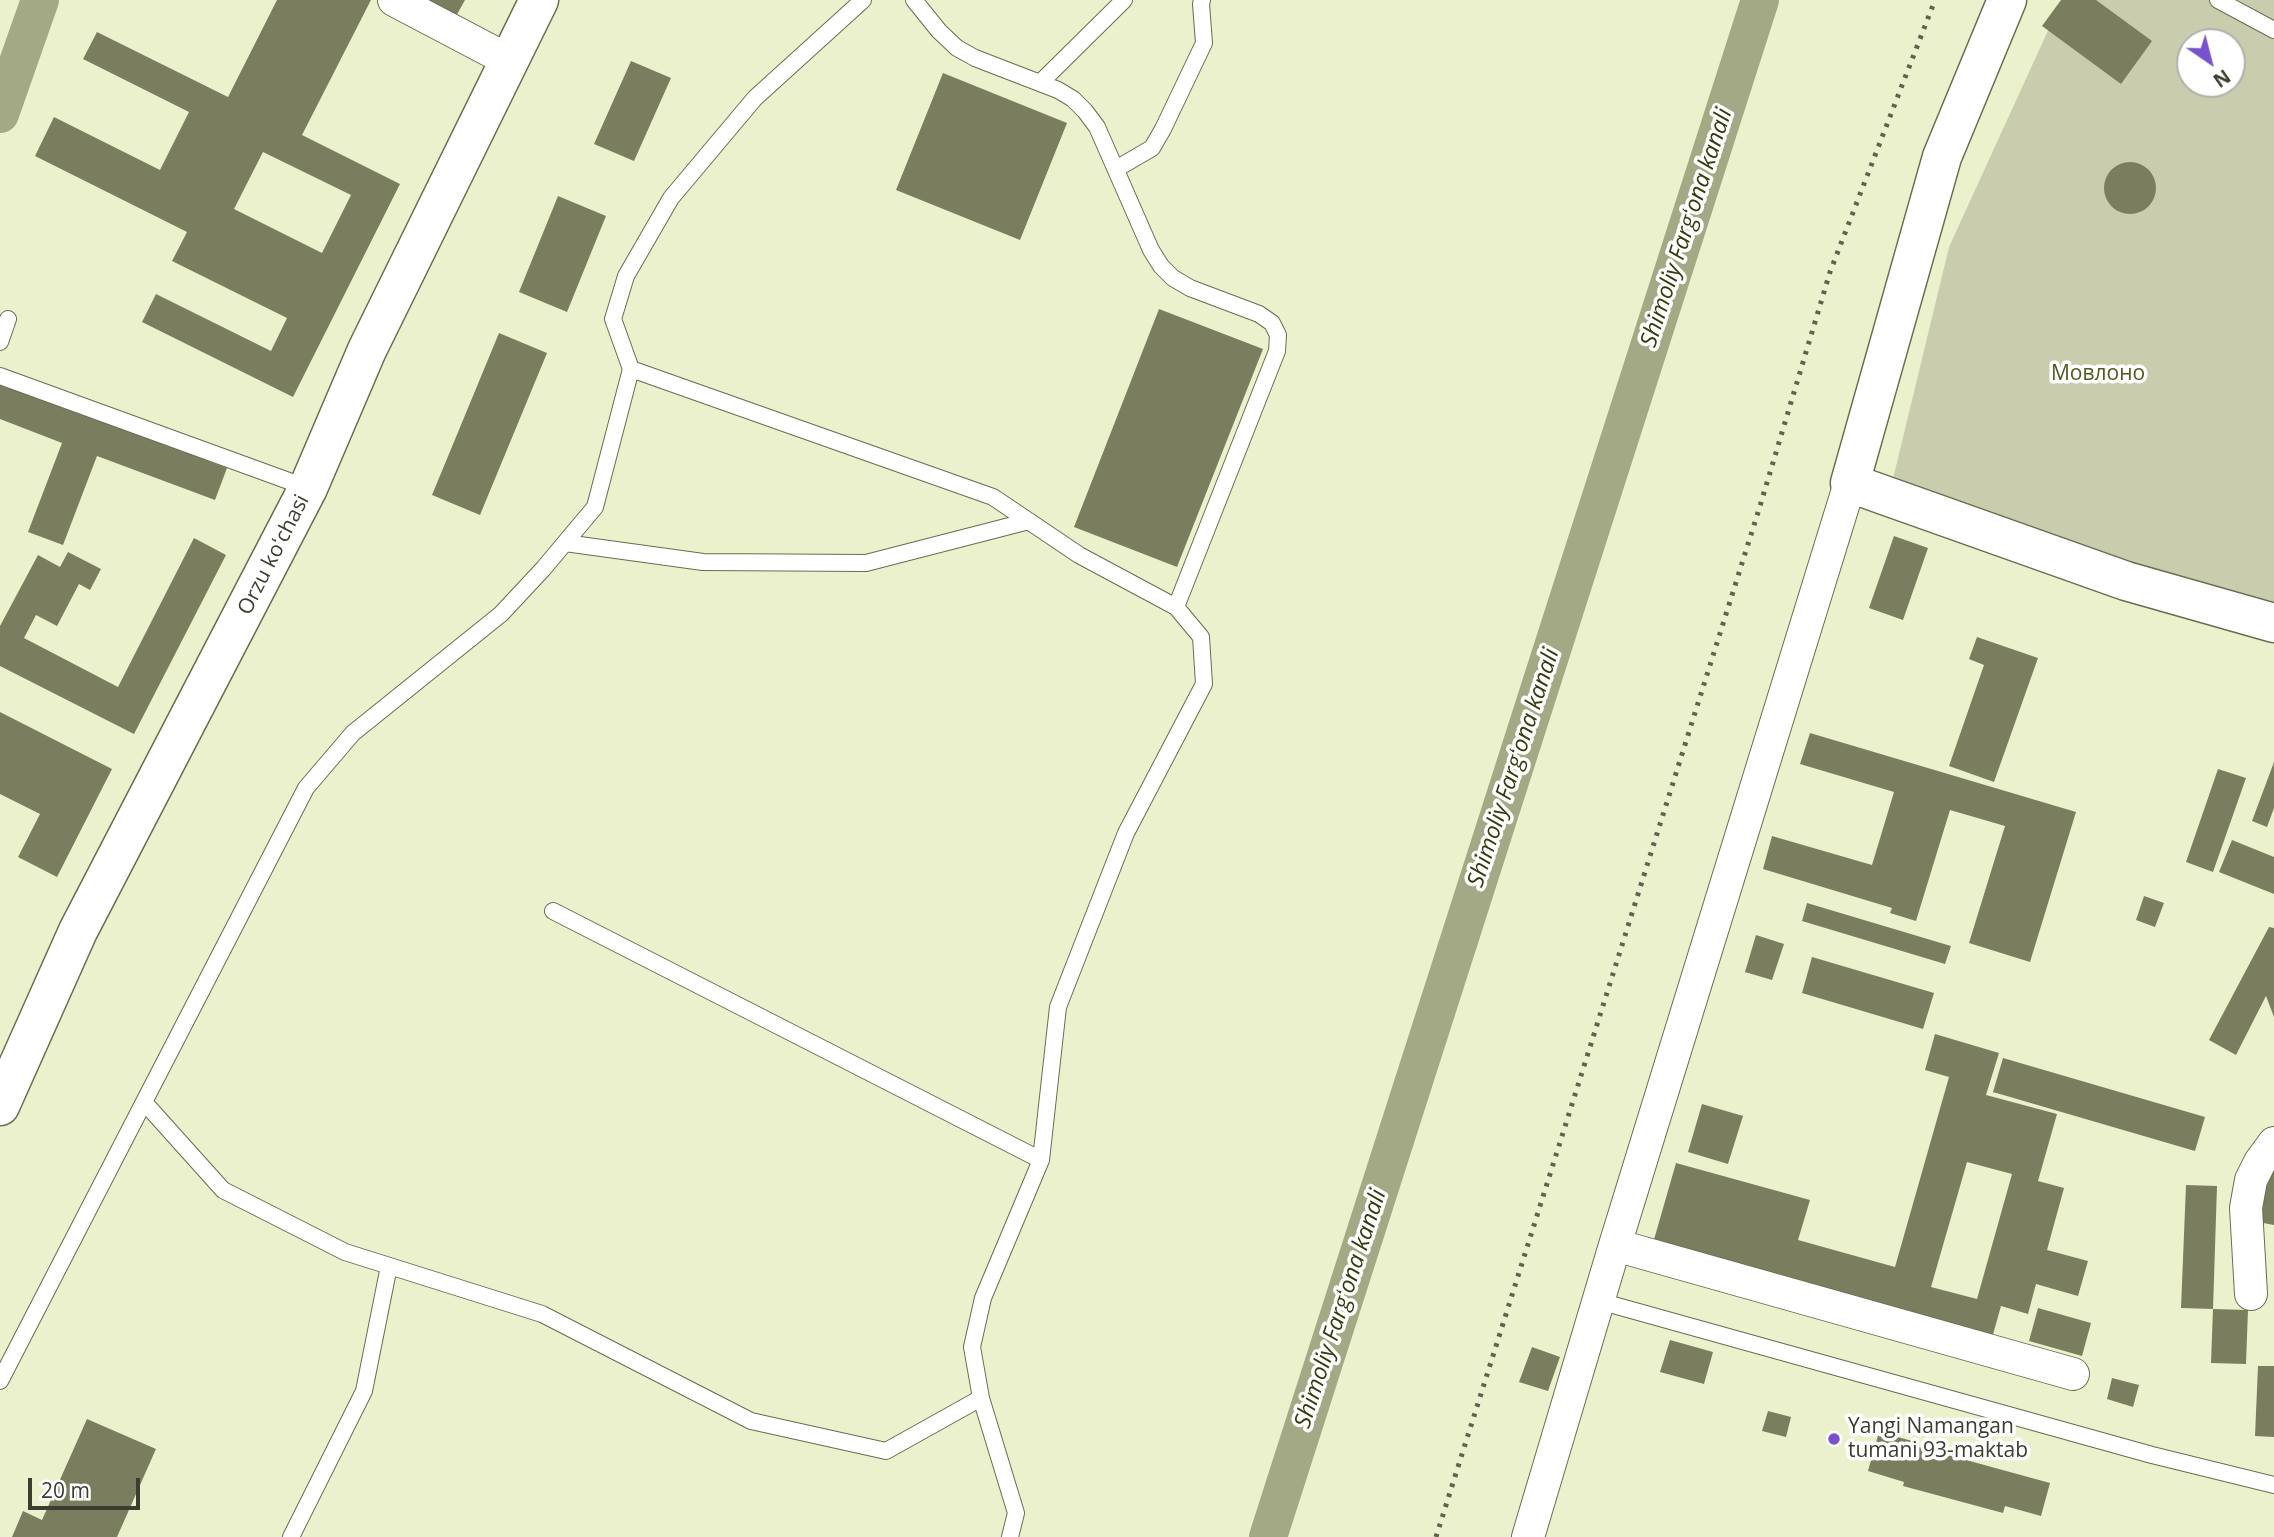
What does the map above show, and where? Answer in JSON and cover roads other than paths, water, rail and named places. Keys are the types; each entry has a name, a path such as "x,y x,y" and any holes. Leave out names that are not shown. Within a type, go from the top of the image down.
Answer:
{"street":[{"path":"394,0 508,61"},
{"name":"Orzu koʻchasi","path":"0,1106 78,931 308,488 368,350 539,0"},
{"path":"1528,1537 1615,1245 1850,483 1941,156 2007,0"},
{"path":"1850,483 2126,581 2274,624"},
{"path":"2251,1294 2246,1208 2251,1180 2274,1143"},
{"path":"1615,1245 2073,1374"}],"lane":[{"path":"0,1381 306,788 353,733 500,614 595,507 631,369 613,320 625,276 671,198 755,98 863,0"},
{"path":"914,0 957,48 1073,99 1097,127 1151,250 1161,266 1173,278 1190,288 1259,314 1272,323 1278,335 1277,351 1176,607"},
{"path":"1040,83 1124,0"},
{"path":"1116,169 1152,148 1163,129 1204,43 1200,4 1202,0"},
{"path":"2218,0 2274,30"},
{"path":"0,342 8,319"},
{"path":"631,369 993,497 1079,555 1176,607 1201,637 1204,684 1126,833 1058,1007 1041,1160 983,1298 972,1347 981,1398 1016,1513 1010,1537"},
{"path":"0,376 308,488"},
{"path":"565,543 704,562 866,563 1028,521"},
{"path":"553,912 1041,1160"},
{"path":"144,1102 223,1190 345,1252 541,1314 751,1421 886,1451 981,1398"},
{"path":"291,1537 364,1391 389,1266"},
{"path":"1599,1301 2152,1455 2274,1485"}],"waterway":[{"path":"0,114 40,0"},
{"name":"Shimoliy Fargʻona kanali","path":"1268,1537 1760,0"}],"railway":[{"path":"1436,1537 1760,506 1830,272 1935,0"}],"place":[{"name":"Yangi Namangan tumani 93-maktab","path":"1834,1439"}],"park label":[{"name":"Мовлоно","path":"2098,374"}]}
